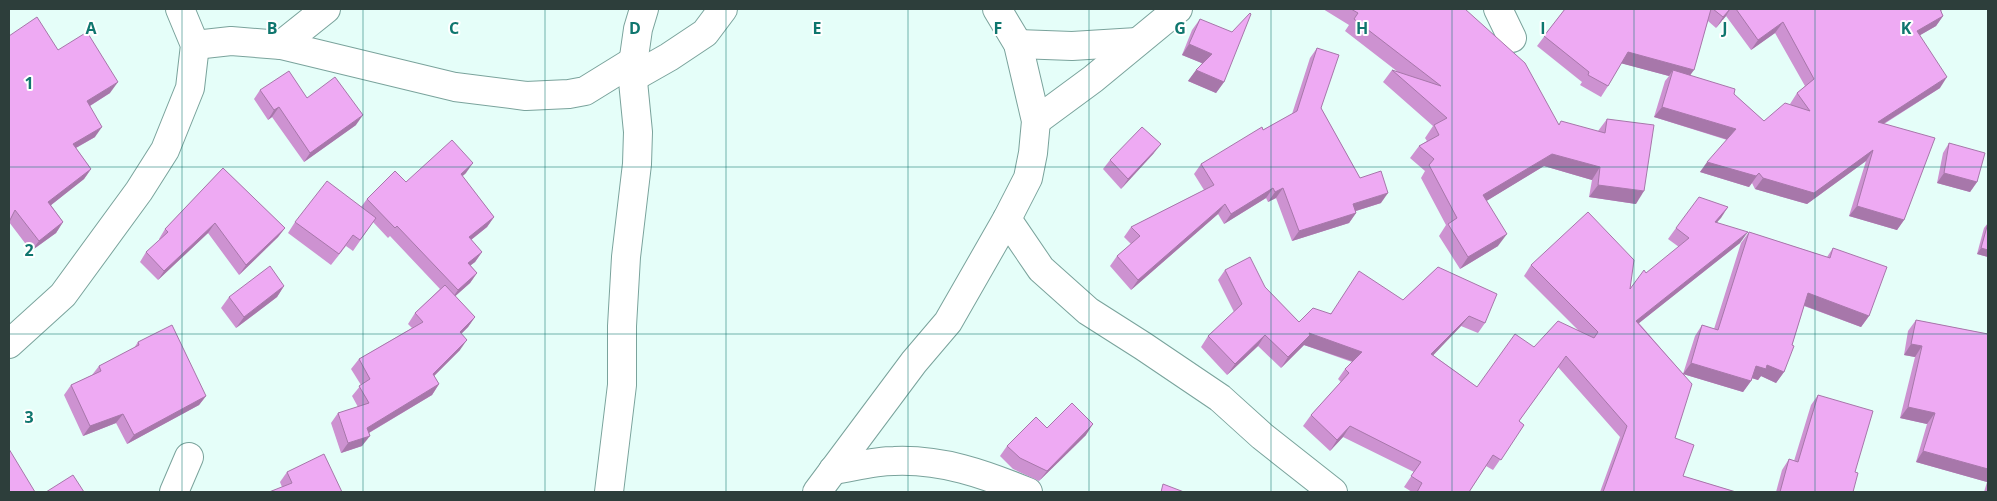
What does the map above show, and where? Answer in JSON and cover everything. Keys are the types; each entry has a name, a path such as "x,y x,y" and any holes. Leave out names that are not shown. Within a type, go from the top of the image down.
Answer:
{"street":[{"path":"9,344 63,295 138,191 165,150 190,88 194,45 180,9"},
{"path":"281,45 326,9"},
{"path":"609,492 622,386 622,326 626,257 637,164 638,132 632,70 644,9"},
{"path":"194,45 231,41 281,45 455,87 526,96 569,94 585,92 632,70 669,57 705,33 723,9"},
{"path":"817,492 914,362 948,322 1007,219 1028,178 1036,121 1018,44 997,9"},
{"path":"1036,121 1093,79 1178,9"},
{"path":"1498,9 1512,38"},
{"path":"1018,44 1072,46 1137,42"},
{"path":"1007,219 1041,269 1088,311 1220,398 1262,436 1333,492"},
{"path":"174,492 189,457"},
{"path":"833,470 892,461 934,462 991,477 1028,492"}],"building":[{"path":"1351,9 1465,9 1525,63 1559,125 1561,121 1605,133 1607,119 1654,125 1644,191 1598,185 1600,167 1552,154 1483,195 1507,234 1468,257 1448,224 1457,218 1429,165 1434,159 1419,146 1439,135 1434,125 1447,118 1392,70 1441,86 1354,19 1358,13"},
{"path":"1565,9 1711,9 1694,70 1628,52 1608,86 1588,75 1589,72 1544,36"},
{"path":"1713,9 1730,9 1723,17"},
{"path":"1736,9 1940,9 1943,16 1917,31 1947,77 1878,122 1935,138 1904,220 1857,206 1873,150 1814,193 1763,178 1759,173 1756,176 1707,162 1736,129 1662,107 1673,70 1735,89 1734,94 1764,121 1785,103 1810,111 1797,93 1814,79 1783,22 1758,40"},
{"path":"1250,13 1224,82 1196,70 1212,54 1189,44 1200,19 1232,32"},
{"path":"37,17 58,50 87,32 118,82 87,101 102,127 73,144 91,169 48,202 63,222 39,241 15,210 9,222 9,36"},
{"path":"1317,48 1339,55 1321,108 1360,178 1381,171 1388,193 1353,204 1356,213 1299,231 1283,188 1275,192 1273,188 1231,214 1225,204 1138,280 1117,256 1140,236 1131,227 1214,185 1201,164 1262,127 1263,130 1297,111"},
{"path":"289,71 307,98 335,77 363,115 310,153 279,107 274,110 260,90"},
{"path":"1142,127 1161,144 1128,179 1110,160"},
{"path":"452,140 473,163 461,174 494,217 469,237 482,252 468,263 477,273 458,290 397,226 395,228 367,199 395,171 406,182"},
{"path":"1949,143 1985,153 1977,182 1944,173"},
{"path":"223,168 285,228 246,265 215,223 164,271 146,252 168,232 165,229"},
{"path":"327,181 376,218 360,240 353,235 339,254 295,222"},
{"path":"1699,197 1728,207 1715,222 1748,232 1636,321 1692,384 1675,438 1694,445 1683,476 1736,492 1603,492 1627,426 1566,356 1519,421 1524,425 1501,460 1493,455 1469,492 1417,492 1422,483 1411,476 1421,462 1350,426 1337,440 1311,415 1349,373 1345,369 1362,352 1309,333 1310,335 1288,357 1265,335 1235,364 1208,336 1242,304 1225,270 1250,257 1265,287 1299,322 1313,308 1331,314 1359,271 1403,300 1438,267 1497,294 1485,323 1469,316 1431,354 1477,387 1515,334 1534,347 1558,321 1594,338 1598,332 1531,265 1588,212 1634,260 1630,289 1644,270 1646,273 1689,238 1676,228"},
{"path":"1988,223 1988,250 1981,248"},
{"path":"1749,232 1830,258 1833,248 1887,267 1869,316 1808,293 1792,345 1794,346 1784,372 1767,365 1766,369 1756,366 1751,381 1691,363 1702,325 1718,330"},
{"path":"270,266 284,286 244,317 229,297"},
{"path":"445,285 475,317 460,332 467,340 433,374 439,384 367,428 370,436 348,443 338,413 369,403 359,386 370,379 359,359 423,322 415,313"},
{"path":"1916,320 1988,334 1988,469 1923,451 1935,413 1908,407 1922,346 1911,344"},
{"path":"172,325 206,396 134,435 123,414 90,426 71,385 101,371 99,366 139,345 138,342"},
{"path":"1818,395 1873,411 1855,472 1858,473 1853,492 1780,492 1789,459 1798,462"},
{"path":"1072,403 1093,424 1047,471 1020,458 1007,446 1036,417 1047,428"},
{"path":"9,449 35,492 9,492"},
{"path":"324,454 342,492 269,492 292,483 287,472"},
{"path":"73,475 84,492 46,492"},
{"path":"1163,484 1184,492 1161,492"}]}
